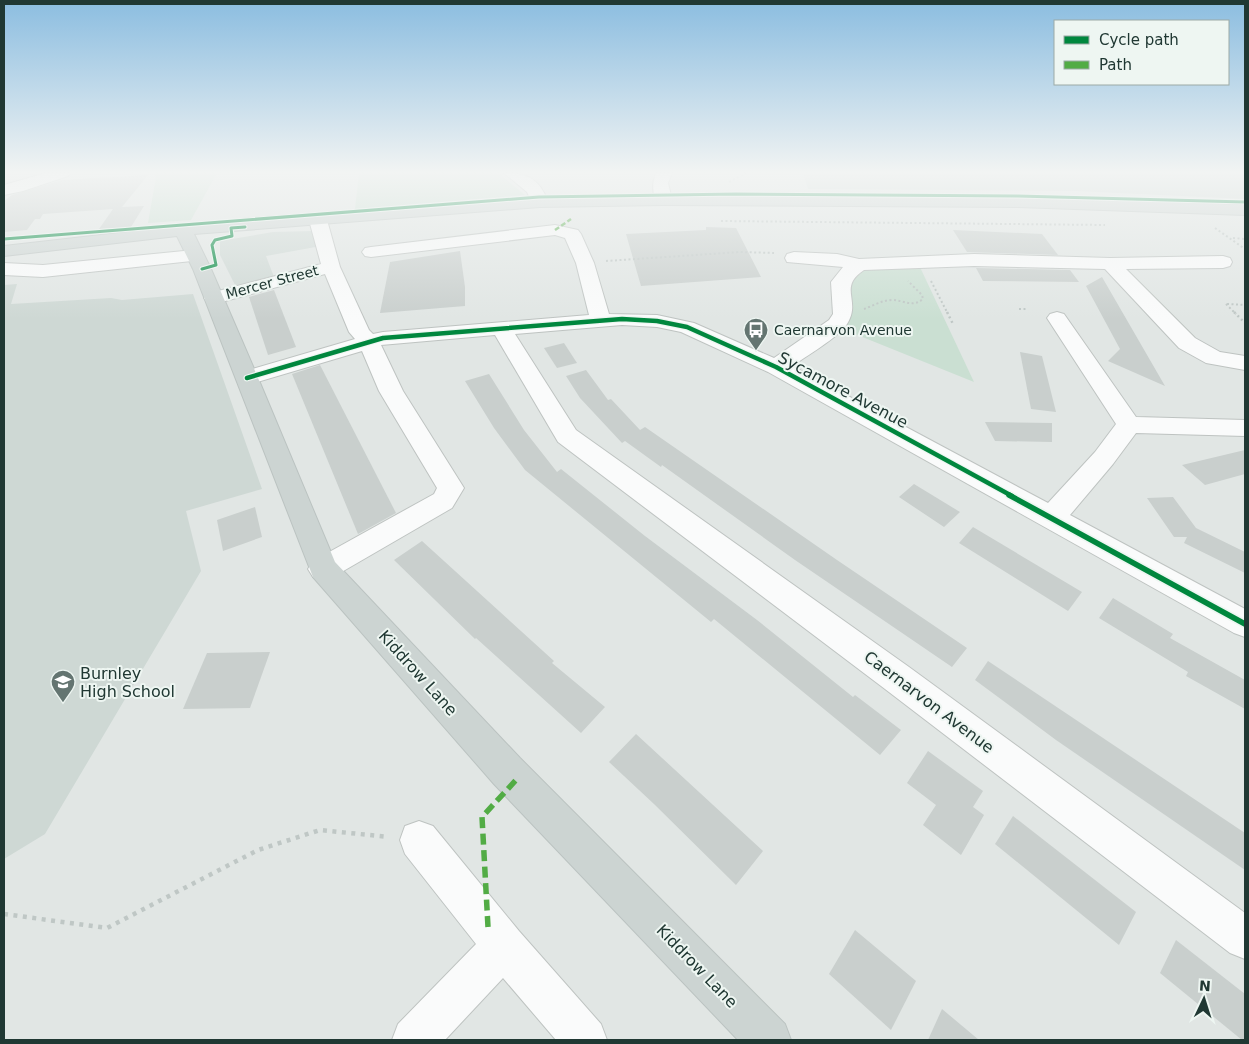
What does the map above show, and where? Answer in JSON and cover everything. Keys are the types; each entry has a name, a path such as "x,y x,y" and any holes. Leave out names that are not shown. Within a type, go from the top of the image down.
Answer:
{"main road":[{"path":"4,251 188,241 282,228 310,222"},
{"name":"Kiddrow Lane","path":"188,241 247,378 323,569 507,771 769,1040"}],"street":[{"path":"318,222 331,267 360,332 369,342 392,391 451,488 443,501 323,569"},
{"path":"371,252 555,230 572,234 585,263 601,320"},
{"path":"4,269 43,271 188,241"},
{"path":"794,258 837,260 858,266 895,262 974,260 1110,264 1223,262"},
{"path":"1110,264 1187,343 1214,358 1245,363"},
{"path":"776,367 837,324 843,314 841,282 847,273 858,266"},
{"name":"Mercer Street","path":"214,298 331,267"},
{"path":"1057,318 1128,425"},
{"name":"Sycamore Avenue","path":"247,378 383,338 622,319 657,321 687,327 776,367 1245,624"},
{"name":"Caernarvon Avenue","path":"502,329 567,436 897,678 1245,938"},
{"path":"1128,425 1245,428"},
{"path":"1052,518 1104,458 1128,425"},
{"path":"419,840 504,946 585,1040"},
{"path":"414,1040 504,946"}],"path":[{"path":"853,222 1108,225"},
{"path":"1213,227 1222,227"},
{"path":"1232,238 1245,239"},
{"path":"585,263 740,252 782,254 794,258"},
{"path":"920,261 953,324"},
{"path":"843,308 864,309 885,301 894,300 911,306 918,304 924,299 905,278 898,269 900,266 895,262"},
{"path":"1245,304 1226,304 1245,323"},
{"path":"1019,308 1028,309"},
{"path":"4,914 107,928 258,850 320,830 419,840"}],"shaded area":[{"path":"313,231 321,246 266,256 274,277 236,287 220,255 220,241 273,232"},
{"name":"Burnley High School","path":"17,284 11,304 111,298 122,300 193,294 262,489 186,511 201,571 45,834 4,859 4,285"}],"green space":[{"path":"919,265 974,382 845,330 848,284 866,269"}],"building":[{"path":"4,222 33,222 27,230 4,232"},
{"path":"104,222 134,222 131,227 99,229"},
{"path":"706,227 736,228 761,277 641,286 626,234 706,230"},
{"path":"953,230 1042,234 1058,255 967,252"},
{"path":"460,251 465,287 465,306 380,313 390,262"},
{"path":"976,268 1070,270 1079,282 983,281"},
{"path":"1102,277 1165,386 1108,361 1120,349 1086,286"},
{"path":"274,290 296,347 268,355 249,297"},
{"path":"564,343 577,363 557,368 544,348"},
{"path":"1020,352 1042,356 1056,412 1031,409"},
{"path":"320,365 396,513 358,534 292,374"},
{"path":"586,370 608,400 611,399 640,430 645,427 967,648 952,667 795,560 662,465 661,467 625,441 622,443 580,398 566,376"},
{"path":"489,374 524,430 557,472 561,469 645,536 757,620 853,697 855,695 901,730 880,755 714,619 711,622 525,470 494,428 465,381"},
{"path":"985,422 1052,423 1052,442 995,441"},
{"path":"1245,450 1245,474 1205,485 1182,465"},
{"path":"914,484 960,512 944,527 899,497"},
{"path":"1173,497 1196,528 1245,552 1245,573 1184,543 1187,537 1174,537 1147,498"},
{"path":"255,507 262,537 223,551 217,520"},
{"path":"973,527 1082,592 1068,611 959,543"},
{"path":"422,541 554,661 552,663 605,707 581,733 475,639 394,560"},
{"path":"1113,598 1173,634 1170,638 1245,680 1245,709 1186,676 1188,672 1099,618"},
{"path":"270,652 250,708 183,709 207,653"},
{"path":"988,661 1245,833 1245,870 1056,740 975,680"},
{"path":"636,734 763,851 736,885 609,762"},
{"path":"928,751 983,791 973,807 984,815 961,855 923,825 936,805 907,783"},
{"path":"1013,816 1136,912 1119,945 995,844"},
{"path":"855,930 916,981 891,1030 829,974"},
{"path":"1176,940 1245,994 1245,1040 1242,1040 1160,973"},
{"path":"942,1009 979,1040 928,1040"}],"marked path":[{"path":"555,230 567,222"},
{"path":"488,927 482,817 516,780"}],"cycle path":[{"path":"4,239 224,222"},
{"path":"202,269 216,265 212,245 215,240 232,236 231,228 245,227"},
{"path":"247,378 383,338 622,319 657,321 687,327 776,367 1245,624"}],"place":[{"name":"Caernarvon Avenue","path":"756,351"},
{"name":"Burnley High School","path":"63,703"}]}
